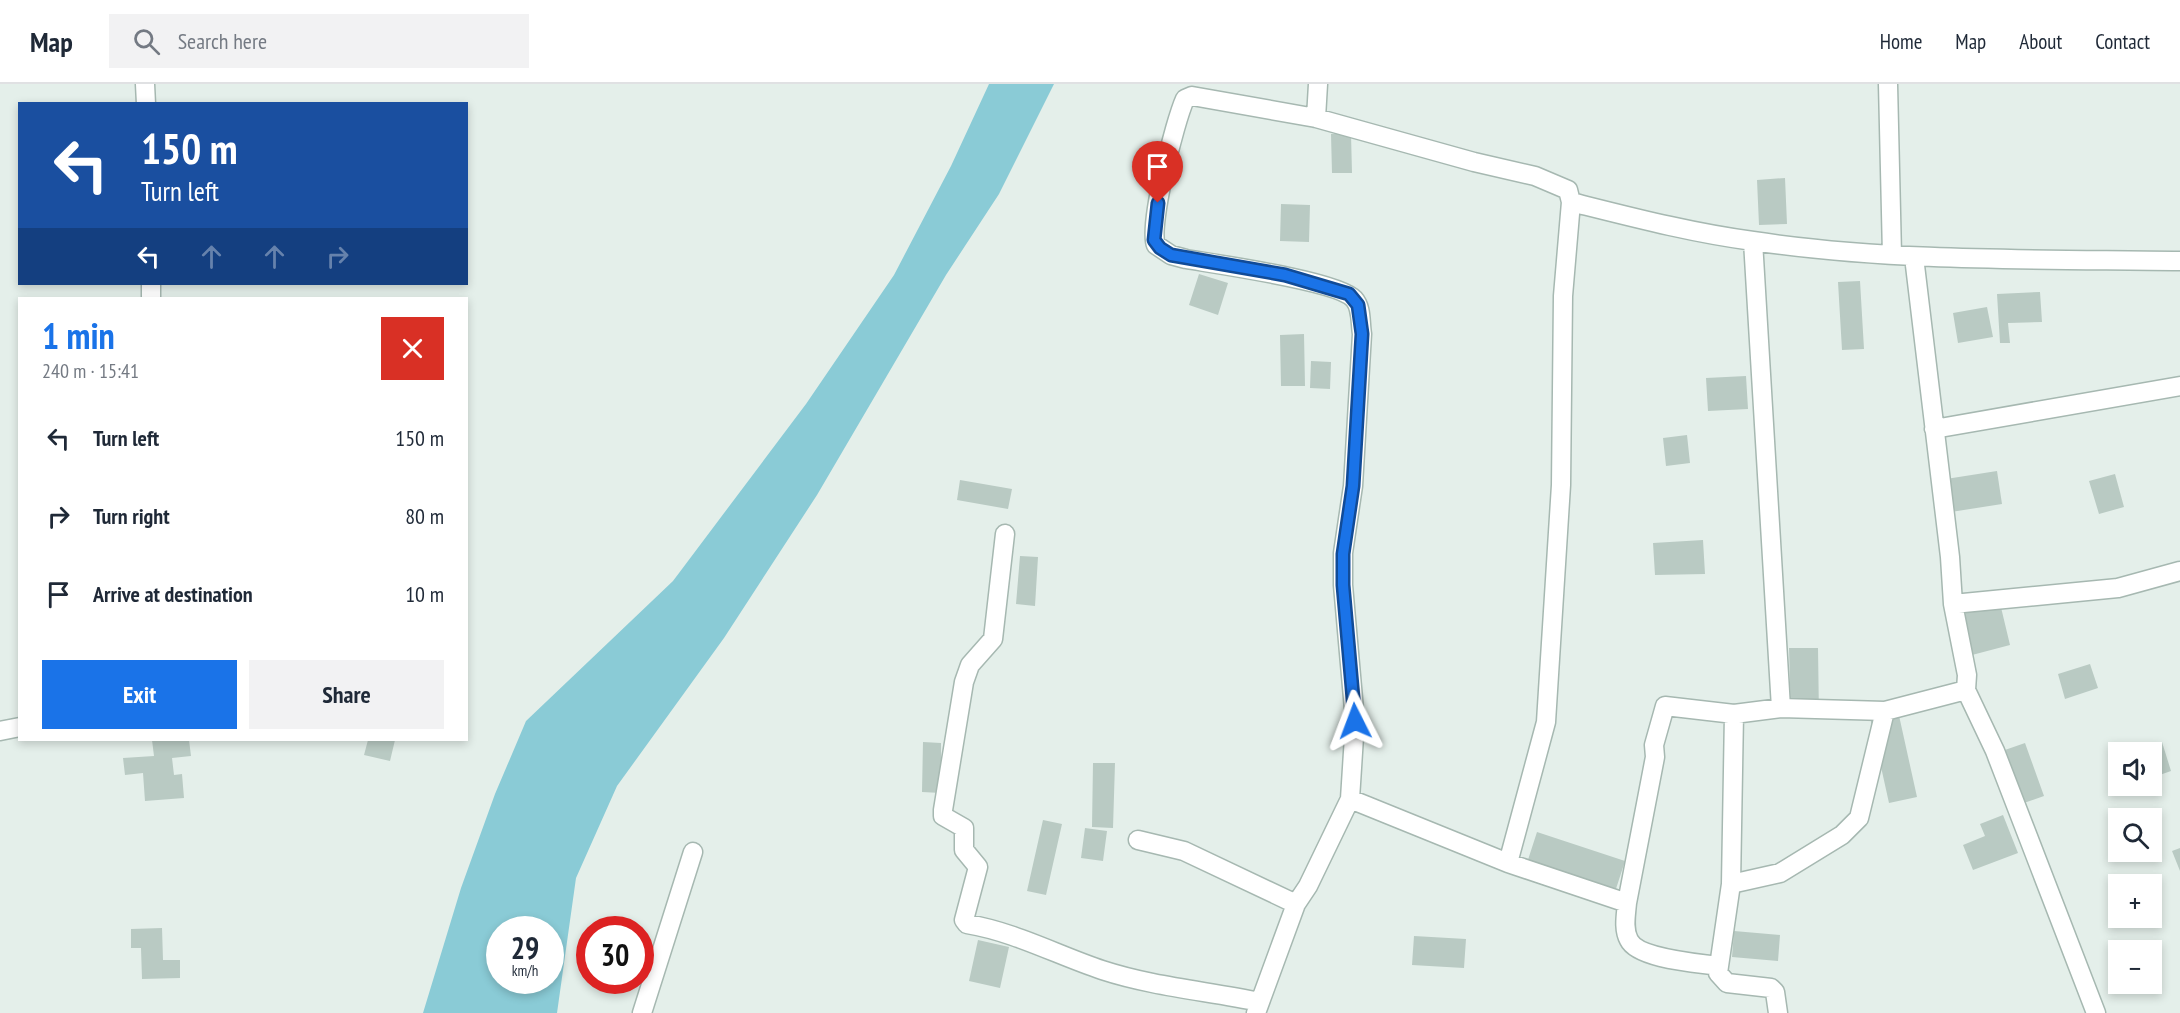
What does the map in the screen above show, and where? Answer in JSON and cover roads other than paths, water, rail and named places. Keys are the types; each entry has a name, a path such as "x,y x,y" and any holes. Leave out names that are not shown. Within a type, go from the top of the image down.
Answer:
{"street":[{"path":"145,84 146,102"},
{"path":"1316,118 1318,84"},
{"path":"1887,84 1892,255"},
{"path":"1005,534 993,639 970,665 964,682 943,810 943,816 964,828 964,850 978,867 964,920 967,924 984,926 1051,949 1101,970 1258,1008 1296,904 1308,886 1350,799 1355,721 1343,585 1343,554 1354,475 1362,334 1358,305 1349,294 1285,275 1171,255 1160,248 1154,240 1158,203 1185,99 1192,96 1316,118 1452,156 1535,176 1568,190 1571,202 1563,296 1561,485 1546,722 1508,863"},
{"path":"1571,202 1660,224 1753,241 1892,255 2180,261"},
{"path":"1753,241 1781,708"},
{"path":"1914,257 1953,603 1967,675 1966,690 1995,751 2096,1013"},
{"path":"1934,429 2180,386"},
{"path":"1953,603 2118,588 2180,571"},
{"path":"1718,966 1660,957 1636,947 1629,942 1627,935 1627,903 1655,757 1654,745 1665,706 1734,714 1781,708 1885,711 1966,690"},
{"path":"1731,884 1780,873 1842,835 1859,818 1885,711"},
{"path":"1734,714 1731,884 1718,966 1722,980 1771,988 1775,992 1778,1013"},
{"path":"0,731 18,727"},
{"path":"1350,799 1508,863 1627,903"},
{"path":"1138,840 1184,851 1296,904"},
{"path":"642,1013 693,852"}],"water":[{"path":"989,84 1054,84 999,194 946,275 817,495 724,638 617,786 576,878 564,963 564,916 486,916 486,994 560,994 557,1013 423,1013 461,888 495,794 526,721 673,581 806,404 894,275 951,166"}]}
